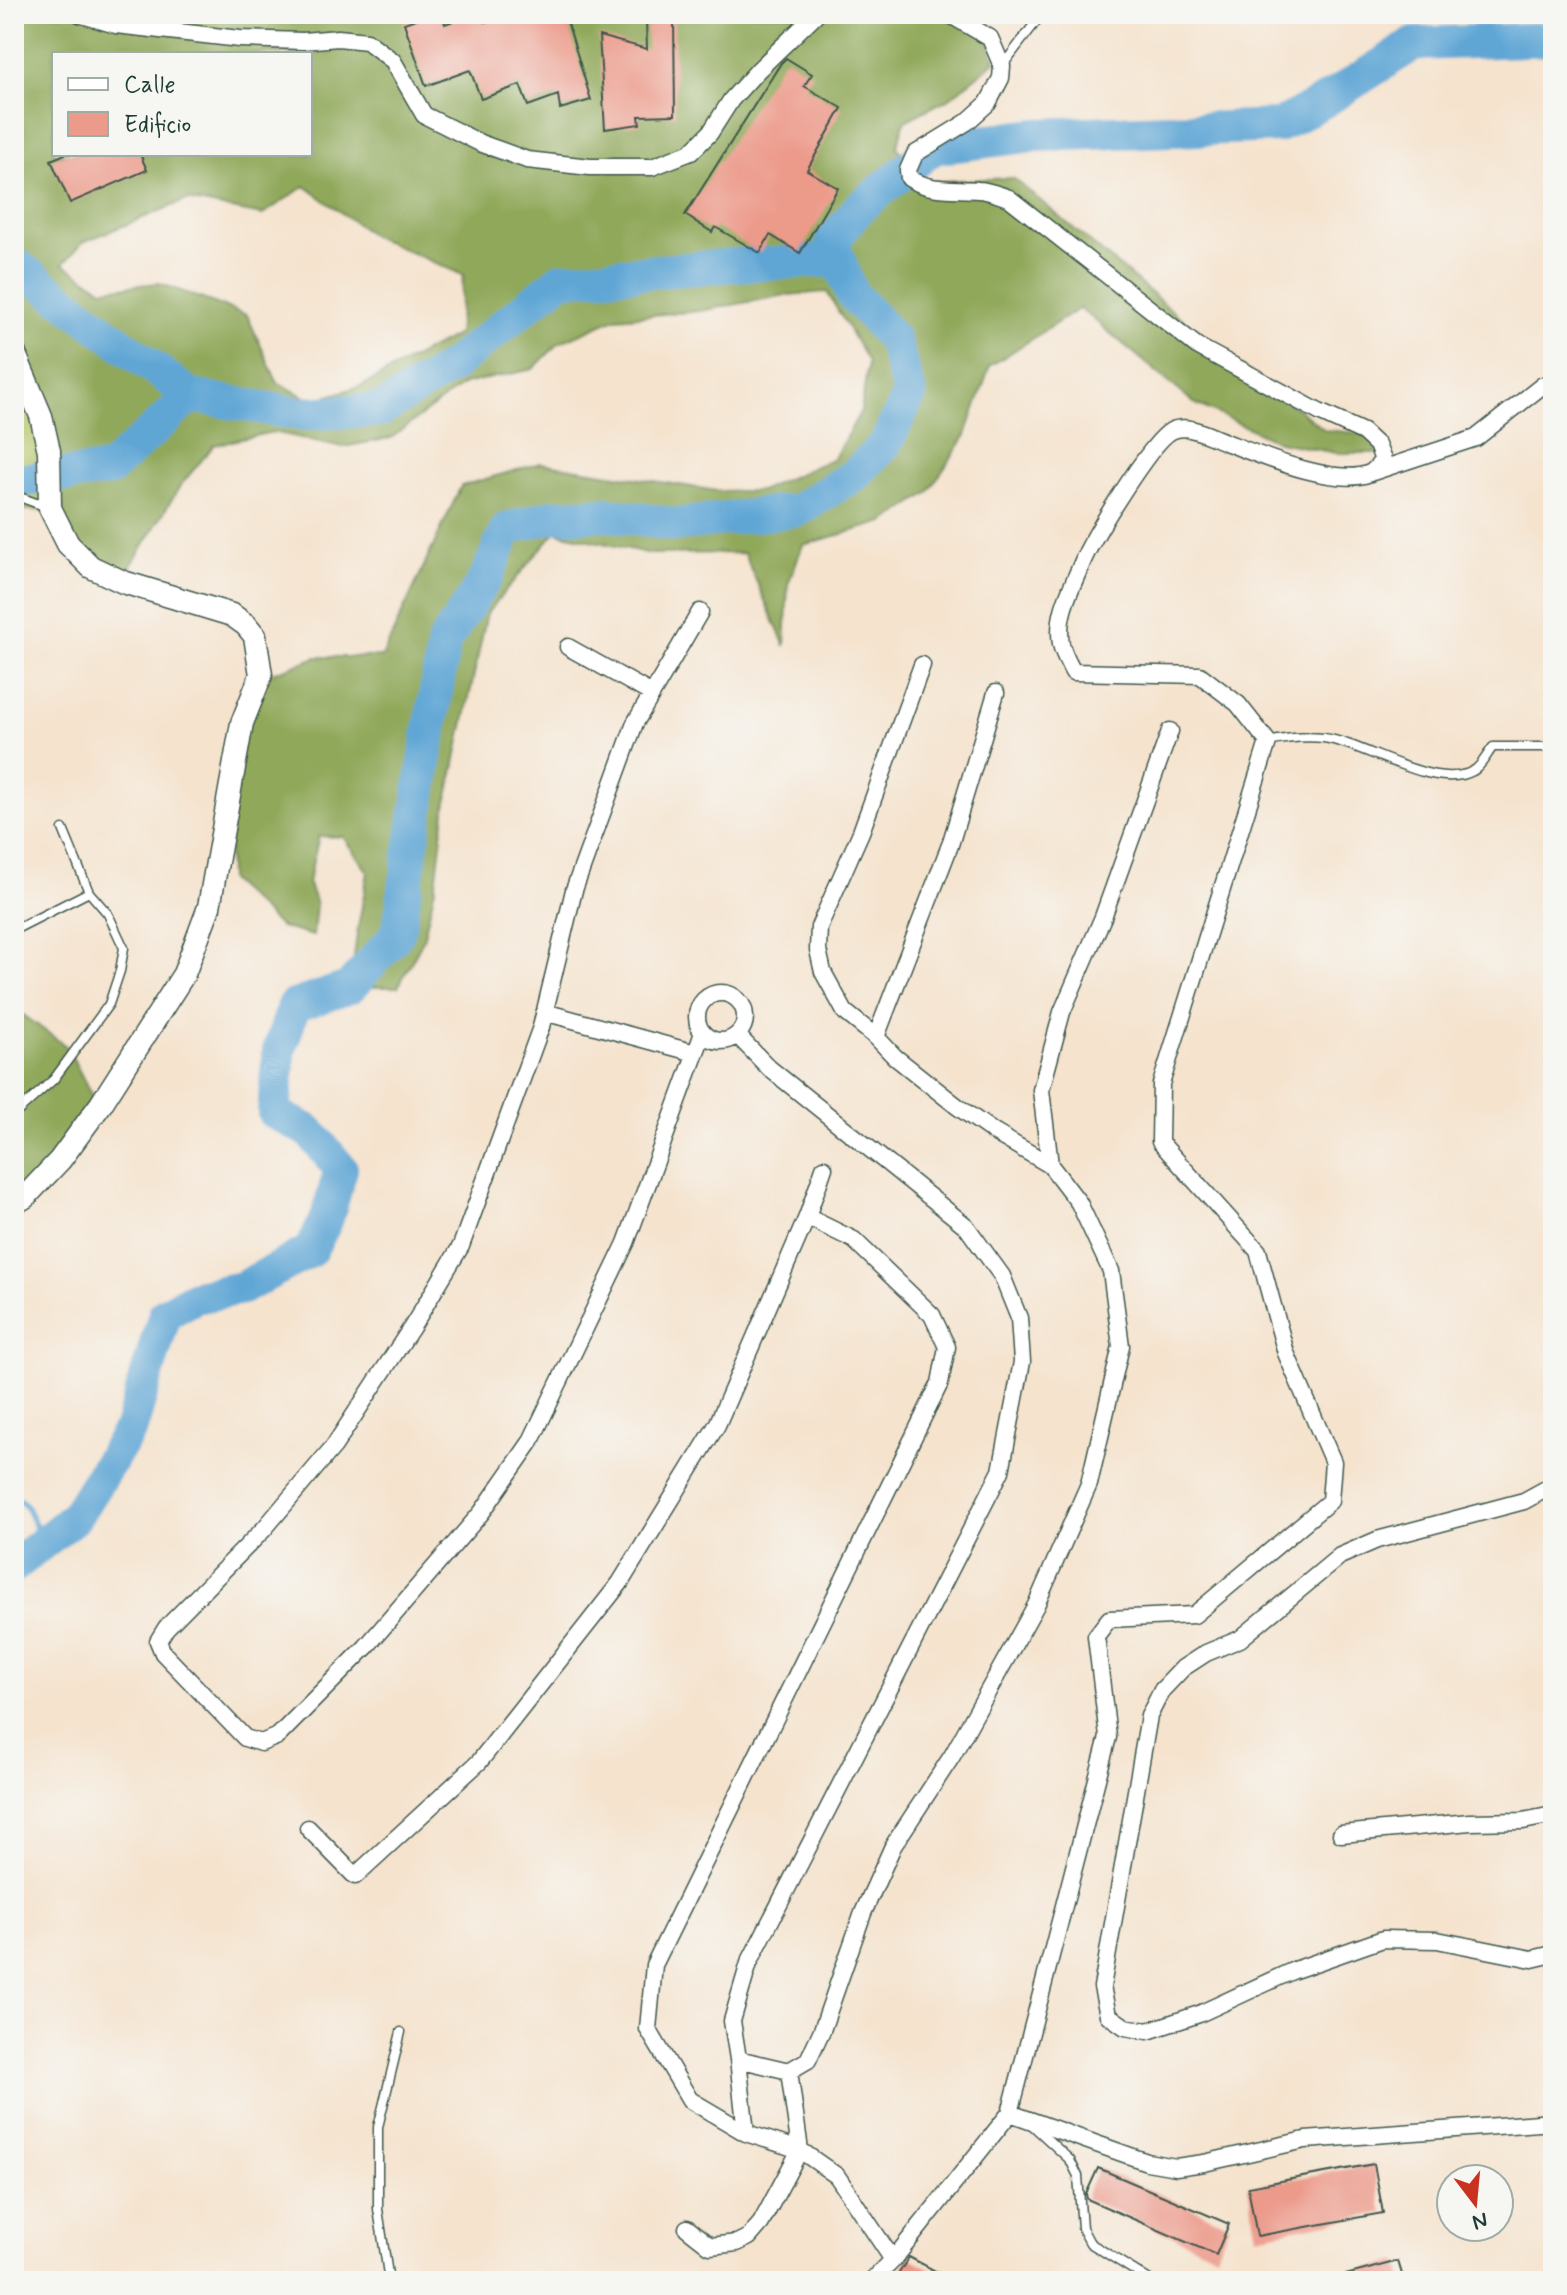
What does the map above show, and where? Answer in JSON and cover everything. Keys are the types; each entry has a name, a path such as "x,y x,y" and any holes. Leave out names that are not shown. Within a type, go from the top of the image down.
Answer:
{"street":[{"path":"79,14 116,25 240,39 303,41 338,38 367,41 393,61 424,115 480,143 527,160 590,167 652,167 691,152 710,133 731,100 758,70 816,14"},
{"path":"949,14 990,38 1002,66 1001,78 988,103 967,122 915,154 908,170 909,178 920,186 981,190 1009,198 1197,346 1319,412 1363,432 1377,445 1383,460 1373,472"},
{"path":"14,352 41,416 49,451 50,508 68,544 91,567 123,582 232,615 255,636 261,675 242,723 209,907 184,974 101,1104 60,1160 25,1197 14,1203"},
{"path":"872,2281 1017,2116 1108,1737 1096,1636 1109,1619 1194,1615 1330,1501 1333,1462 1286,1353 1258,1251 1160,1142 1161,1084 1268,742 1238,704 1200,675 1073,672 1061,646 1061,615 1086,553 1135,474 1158,442 1172,430 1188,428 1319,474 1352,477 1476,438 1543,385 1553,382"},
{"path":"700,612 635,723 574,890 541,1027 461,1246 334,1446 264,1529 166,1628 158,1641 163,1653 245,1738 261,1743 278,1736 366,1647 482,1512 530,1443 626,1243 703,1033"},
{"path":"568,647 652,694"},
{"path":"738,2059 789,2071 808,2060 822,2030 863,1913 893,1846 952,1756 1036,1605 1089,1484 1121,1346 1111,1271 1079,1203 1050,1165 995,1133 895,1057 845,1012 823,972 818,950 819,927 861,832 922,665"},
{"path":"876,1037 950,845 996,693"},
{"path":"1050,1165 1041,1090 1062,1012 1103,917 1170,731"},
{"path":"715,993 728,994 739,1000 745,1012 744,1024 737,1035 726,1040 713,1040 703,1033 697,1022 698,1010 704,999 715,993"},
{"path":"544,1012 695,1053"},
{"path":"737,1035 769,1068 966,1226 1002,1276 1019,1318 1022,1362 1001,1471 749,1963 732,2021 746,2133"},
{"path":"308,1828 355,1876 479,1762 620,1583 717,1425 807,1217 824,1168"},
{"path":"807,1217 854,1240 932,1315 947,1347 940,1383 654,1965 648,2029 690,2100 746,2133 800,2150 837,2176 893,2260"},
{"path":"1553,1485 1524,1501 1377,1540 1340,1556 1240,1639 1206,1653 1183,1668 1162,1690 1149,1716 1102,1987 1108,2015 1125,2027 1148,2031 1199,2014 1292,1971 1383,1939 1437,1940 1532,1959 1553,1954"},
{"path":"1341,1834 1470,1822 1523,1821 1553,1815"},
{"path":"687,2228 710,2246 737,2243 749,2237 761,2223 800,2150 789,2071"},
{"path":"1017,2116 1147,2162 1176,2167 1305,2140 1553,2122"}],"lane":[{"path":"1002,66 1042,14"},
{"path":"14,495 50,508"},
{"path":"1268,742 1288,738 1326,738 1449,777 1475,771 1493,747 1553,747"},
{"path":"14,1115 54,1079 109,1004 124,948 108,914 89,892 63,829"},
{"path":"14,930 89,892"},
{"path":"389,2281 378,2209 378,2127 401,2032"},
{"path":"1017,2116 1070,2160 1078,2176 1082,2228 1090,2243 1151,2281"}],"green space":[{"path":"14,14 980,14 995,61 950,98 905,121 897,146 919,182 1013,178 1211,343 1325,430 1367,434 1385,453 1336,453 1279,442 1194,403 1080,308 990,366 966,435 928,493 884,522 803,545 788,584 785,646 744,553 651,554 555,532 487,613 445,811 436,884 423,940 398,987 350,987 368,872 343,837 319,836 308,882 316,904 313,936 280,927 229,880 227,785 258,678 317,657 382,657 461,486 541,463 717,491 760,491 834,458 861,411 868,362 827,292 786,295 700,311 615,318 559,343 533,369 464,384 391,438 343,447 273,432 214,445 180,486 119,585 64,546 45,454 14,361","holes":["305,186 373,236 463,275 458,334 364,385 312,401 277,382 247,315 159,283 103,289 63,264 83,242 187,200 262,215"]},
{"path":"14,361 37,418 47,511 14,509"},
{"path":"14,1008 67,1047 97,1106 14,1204"}],"building":[{"path":"430,14 442,14 445,24 472,14 482,14 485,22 509,14 565,14 591,100 560,109 558,95 528,106 520,85 481,99 470,70 426,86 404,23"},
{"path":"674,18 675,115 639,116 640,124 605,129 599,36 647,49 646,19"},
{"path":"786,58 812,74 804,86 842,108 807,170 838,188 800,253 770,235 760,253 715,227 712,232 685,215"},
{"path":"60,156 141,156 147,170 70,203 51,160"},
{"path":"1374,2164 1383,2213 1257,2236 1248,2187"},
{"path":"1098,2168 1229,2224 1216,2255 1087,2199 1086,2194"},
{"path":"909,2257 954,2281 894,2281"},
{"path":"1398,2261 1404,2281 1343,2281 1342,2276"}],"waterway":[{"path":"14,1566 75,1517 131,1428 165,1314 195,1297 242,1288 310,1251 326,1221 341,1169 309,1131 274,1113 279,1051 294,1006 350,987 398,933 444,642 486,578 507,529 552,516 608,514 676,525 798,510 856,474 886,443 910,394 893,339 852,294 832,242 859,208 933,148 1036,135 1278,126 1326,100 1414,44 1553,39"},
{"path":"14,481 109,470 191,396 300,414 381,410 451,367 561,279 839,260"},
{"path":"14,263 191,396"},
{"path":"14,1496 25,1504 37,1529 31,1553"}]}
